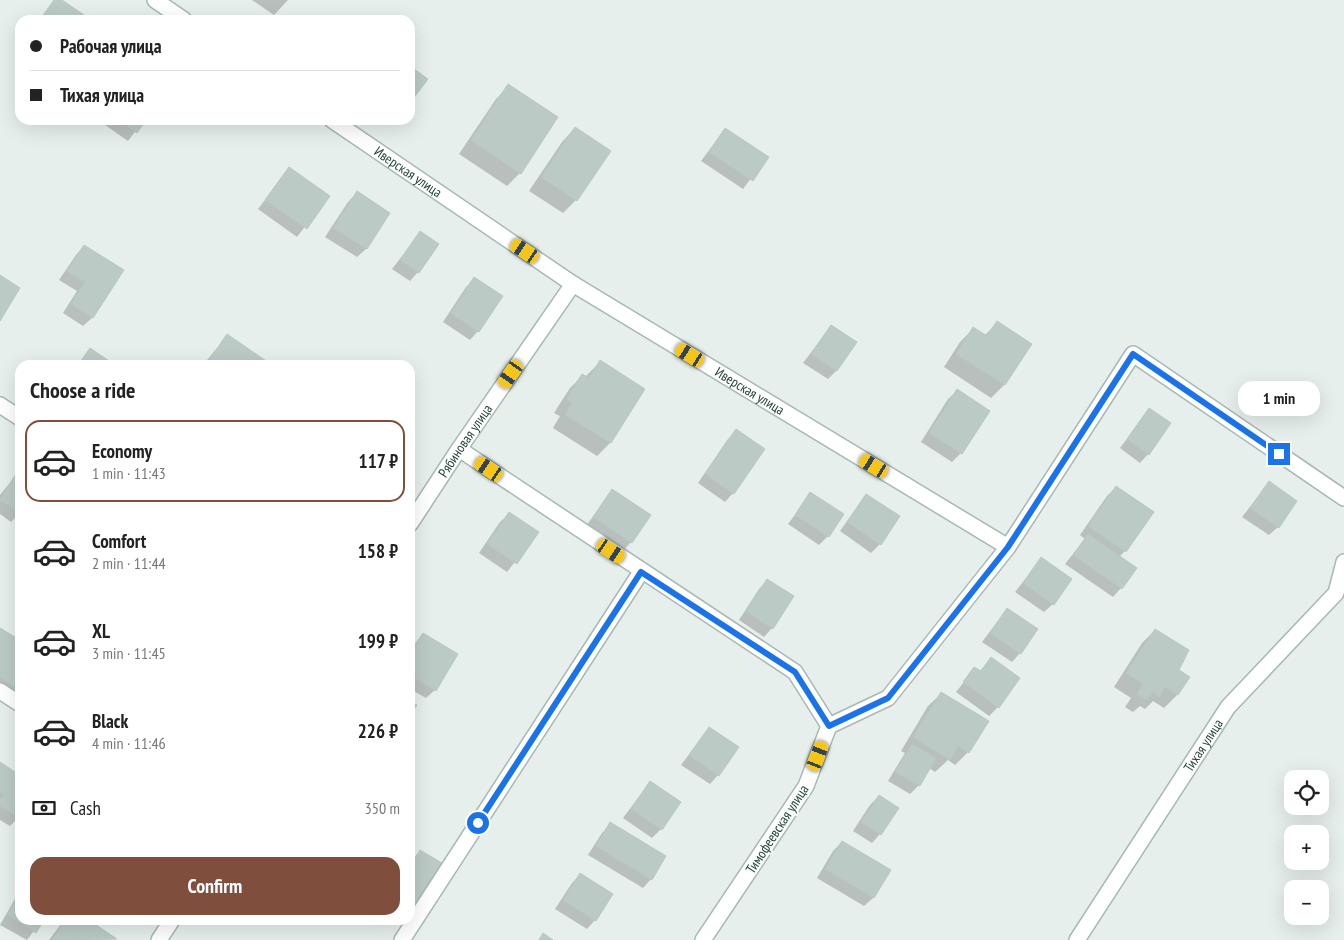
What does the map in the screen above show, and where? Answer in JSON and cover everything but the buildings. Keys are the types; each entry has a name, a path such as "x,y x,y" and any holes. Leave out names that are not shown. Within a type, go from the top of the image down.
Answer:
{"street":[{"path":"155,0 177,15"},
{"name":"Иверская улица","path":"339,125 573,284 1008,547"},
{"name":"Рябиновая улица","path":"415,516 573,284"},
{"path":"459,449 641,572 795,672 829,726 888,698 1008,547 1133,354 1344,498"},
{"path":"0,405 15,415"},
{"name":"Тихая улица","path":"1077,940 1228,708 1336,592 1344,562"},
{"path":"415,920 641,572"},
{"path":"0,691 15,701"},
{"name":"Тимофеевская улица","path":"702,940 806,786 829,726"},
{"path":"159,940 169,925"},
{"path":"402,940 412,925"}],"route":[{"path":"478,823 641,572 795,672 829,726 888,698 1008,547 1133,354 1279,454"}]}
